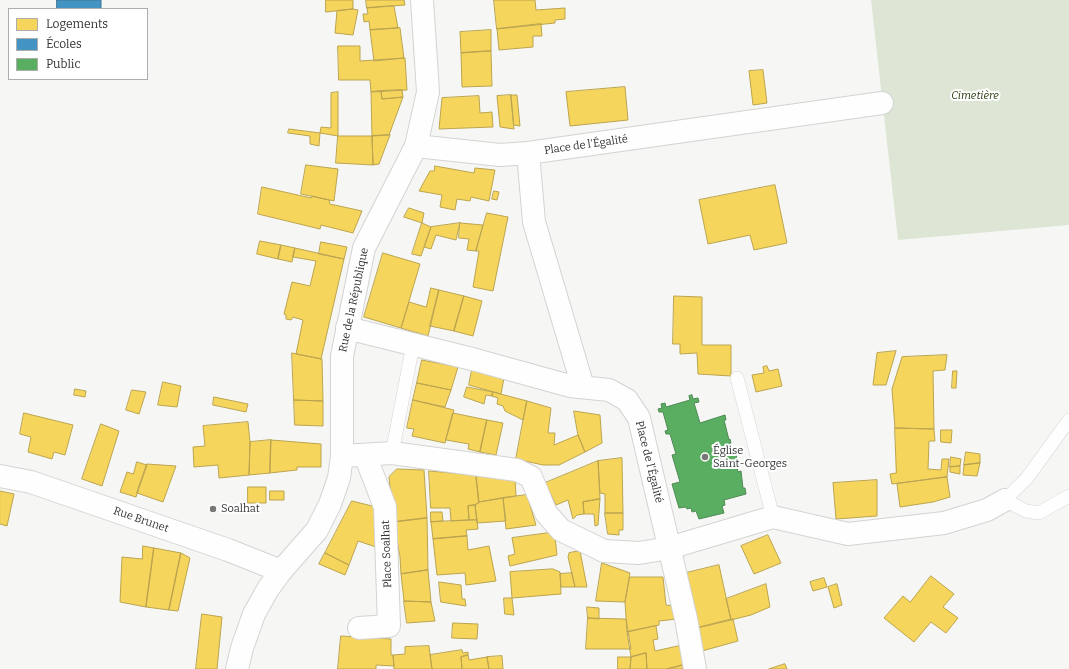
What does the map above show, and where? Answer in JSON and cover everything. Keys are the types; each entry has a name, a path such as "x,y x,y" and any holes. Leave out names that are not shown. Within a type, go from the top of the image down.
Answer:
{"street":[{"name":"Rue de la République","path":"237,669 242,648 254,614 268,589 281,571 317,530 339,478 342,456 342,356 364,248 416,146 428,92 422,0"},
{"name":"Place de l'Égalité","path":"583,387 534,222 528,153 882,103"},
{"path":"416,146 500,155 528,153"},
{"path":"347,328 413,345"},
{"name":"Place de l'Égalité","path":"413,345 476,360 570,386 609,390 627,400 639,418 686,619 695,669"},
{"path":"342,456 392,453 517,470 530,477 546,514 561,530 604,551 639,553 669,548 773,517 848,534 944,523 987,510 1005,500"},
{"name":"Place Soalhat","path":"358,628 389,626 385,507 364,455"},
{"name":"Rue Brunet","path":"0,476 31,482 228,550 281,571"}],"lane":[{"path":"392,453 413,345"},
{"path":"737,378 773,517"},
{"path":"1069,420 1027,478 1005,500 1026,511 1039,513 1069,496"}],"green space":[{"name":"Cimetière","path":"871,0 1069,0 1069,225 898,240"}],"building: Logements":[{"path":"326,0 353,0 353,9 326,12"},
{"path":"366,0 404,0 405,5 367,8"},
{"path":"494,0 535,0 536,10 565,8 565,19 555,20 555,23 497,29"},
{"path":"394,6 398,28 370,30 369,21 364,22 363,14 368,14 367,8"},
{"path":"353,9 358,10 353,35 335,33 337,11"},
{"path":"541,24 542,36 533,36 533,47 499,50 497,29"},
{"path":"400,28 404,58 374,61 370,30"},
{"path":"491,30 491,51 461,53 460,32"},
{"path":"338,46 360,46 360,61 405,58 407,90 371,92 370,80 339,80"},
{"path":"491,51 492,86 462,87 461,53"},
{"path":"763,70 767,103 753,105 749,71"},
{"path":"625,87 628,120 570,126 566,92"},
{"path":"402,90 403,97 382,99 381,91"},
{"path":"381,91 382,99 403,97 389,135 372,136 371,92"},
{"path":"338,92 338,136 320,133 321,127 331,128 331,93"},
{"path":"511,95 517,95 520,126 514,125"},
{"path":"511,95 514,129 500,127 497,96"},
{"path":"479,96 480,113 492,112 493,127 439,129 442,98"},
{"path":"289,129 320,133 319,146 310,144 310,136 288,133"},
{"path":"390,135 379,164 373,165 372,136"},
{"path":"338,136 372,136 373,165 336,163"},
{"path":"306,165 338,169 334,201 301,194"},
{"path":"435,166 474,173 475,168 495,170 489,201 471,197 470,201 457,199 455,210 440,207 442,195 419,191 430,171 434,171"},
{"path":"775,185 787,243 754,250 750,235 708,244 699,200"},
{"path":"262,187 311,198 312,196 329,200 330,204 362,211 353,233 321,225 320,229 258,214"},
{"path":"494,191 499,192 497,200 492,199"},
{"path":"409,208 424,213 422,223 404,217"},
{"path":"487,213 508,217 493,291 473,287 479,251 476,251"},
{"path":"422,223 431,227 421,256 412,254"},
{"path":"460,223 483,225 476,251 467,250 469,239 459,238"},
{"path":"460,223 456,240 436,235 431,249 424,247 431,227"},
{"path":"260,241 281,245 278,259 257,254"},
{"path":"321,242 347,247 344,259 319,254"},
{"path":"281,245 295,248 292,262 278,259"},
{"path":"295,248 344,259 321,359 296,354 303,320 293,317 291,320 286,319 286,315 284,314 292,282 310,286 316,261 293,257"},
{"path":"383,253 420,264 401,328 364,317"},
{"path":"431,288 439,290 428,336 401,328 409,302 426,307"},
{"path":"439,290 464,296 454,331 430,326"},
{"path":"464,296 482,301 473,336 454,331"},
{"path":"674,296 702,297 702,345 731,345 731,376 698,374 697,353 680,354 680,344 673,344"},
{"path":"896,351 886,385 873,385 877,353"},
{"path":"292,353 322,359 323,401 294,400"},
{"path":"947,355 945,370 933,371 934,429 895,428 892,389 902,357"},
{"path":"422,360 458,367 451,390 417,383"},
{"path":"767,366 769,371 778,369 782,386 756,392 752,375 764,373 763,367"},
{"path":"472,370 504,378 501,394 469,385"},
{"path":"953,371 957,371 956,388 952,388"},
{"path":"163,382 181,386 177,407 158,405"},
{"path":"417,383 451,390 445,407 413,400"},
{"path":"467,387 493,392 492,396 486,395 484,404 464,397"},
{"path":"75,389 86,391 85,397 74,395"},
{"path":"132,390 146,392 139,414 126,410"},
{"path":"493,392 527,401 523,420 505,411 503,406 497,404 498,398 492,396"},
{"path":"214,397 248,404 246,412 213,405"},
{"path":"294,400 323,401 323,426 295,425"},
{"path":"413,400 454,410 445,443 412,436 414,429 407,428"},
{"path":"527,401 551,408 548,433 555,433 554,445 578,435 585,452 559,465 543,465 516,459"},
{"path":"574,411 600,415 602,443 585,452 578,435"},
{"path":"24,413 73,425 65,455 54,452 52,459 28,452 31,437 20,434"},
{"path":"453,413 487,420 480,452 468,449 469,444 446,440"},
{"path":"487,420 503,423 496,455 480,452"},
{"path":"248,422 250,442 249,475 219,478 218,465 194,467 193,447 205,446 203,426"},
{"path":"101,424 119,431 102,486 82,479"},
{"path":"895,428 934,429 935,441 929,441 928,469 941,470 942,459 949,459 947,477 892,484 890,474 896,473"},
{"path":"941,430 952,430 951,443 941,442"},
{"path":"271,440 321,444 321,467 297,467 297,470 270,473"},
{"path":"271,440 270,473 249,475 250,442"},
{"path":"966,452 980,454 980,463 964,465"},
{"path":"951,457 961,459 960,466 950,467"},
{"path":"622,458 623,513 605,513 605,494 600,493 598,461"},
{"path":"598,461 600,499 583,502 584,514 577,515 573,519 568,500 556,505 545,483"},
{"path":"137,462 147,465 136,497 120,492 127,472 133,474"},
{"path":"980,463 977,476 963,475 964,465"},
{"path":"147,464 176,466 163,502 137,493"},
{"path":"960,466 960,474 950,472 950,467"},
{"path":"397,469 424,470 427,518 394,522 389,477"},
{"path":"429,471 476,475 479,502 475,505 468,506 469,520 451,521 450,508 431,508"},
{"path":"476,475 515,478 516,496 479,502"},
{"path":"947,477 950,497 933,502 900,507 897,484"},
{"path":"877,480 877,516 836,519 833,483"},
{"path":"248,487 266,487 266,503 248,503"},
{"path":"0,491 14,494 7,526 0,524"},
{"path":"270,491 284,491 284,500 270,500"},
{"path":"527,495 536,525 506,529 503,498"},
{"path":"503,498 506,521 477,523 475,505 480,502"},
{"path":"600,499 598,525 595,526 594,514 584,514 583,502"},
{"path":"352,501 380,508 379,548 358,541 349,565 325,553"},
{"path":"475,505 477,520 469,520 468,506"},
{"path":"431,512 442,512 443,521 431,522"},
{"path":"605,513 623,513 623,530 619,530 619,535 608,534"},
{"path":"427,518 428,570 401,574 400,557 394,522"},
{"path":"477,520 478,529 466,530 467,536 433,539 431,522"},
{"path":"548,533 555,537 557,555 510,566 508,556 515,554 512,538"},
{"path":"768,535 781,563 754,574 741,546"},
{"path":"467,536 468,550 489,546 496,581 466,585 465,573 437,575 433,539"},
{"path":"143,546 154,548 146,607 120,602 122,557 142,559"},
{"path":"154,548 181,553 169,610 146,607"},
{"path":"580,551 587,587 575,587 568,557 569,553"},
{"path":"181,553 190,558 178,611 169,610"},
{"path":"325,553 349,565 345,575 319,564"},
{"path":"602,563 630,573 625,602 596,601"},
{"path":"719,565 731,620 697,628 686,573"},
{"path":"553,569 560,572 561,594 512,598 510,572"},
{"path":"428,570 431,602 404,601 401,574"},
{"path":"572,573 575,587 561,587 560,574"},
{"path":"931,576 954,594 943,607 958,618 946,633 931,622 914,642 884,618 903,596 910,602"},
{"path":"630,577 663,577 666,605 674,606 677,619 659,621 659,625 627,632 625,602"},
{"path":"824,578 827,587 813,591 810,582"},
{"path":"439,582 461,585 462,599 465,599 466,606 441,602"},
{"path":"766,584 770,607 751,615 731,620 726,599"},
{"path":"837,584 842,605 834,608 828,587"},
{"path":"504,598 512,598 514,615 505,614"},
{"path":"404,601 431,602 435,621 407,623"},
{"path":"587,607 599,608 599,619 588,618"},
{"path":"202,614 222,617 217,669 196,669"},
{"path":"588,618 626,619 631,649 586,649"},
{"path":"733,619 738,641 702,651 697,628"},
{"path":"453,623 478,624 477,639 452,638"},
{"path":"656,626 658,639 653,640 655,651 682,645 683,665 667,669 647,669 646,653 631,657 627,632"},
{"path":"341,636 391,639 391,655 393,655 394,666 376,665 376,669 338,669"},
{"path":"429,646 432,669 394,669 393,655 405,654 405,647"},
{"path":"462,650 463,653 468,652 468,655 461,657 462,669 432,669 430,655"},
{"path":"646,653 647,669 630,669 631,657"},
{"path":"468,655 469,660 487,657 489,669 462,669 461,657"},
{"path":"502,656 503,669 489,669 487,657"},
{"path":"618,657 631,657 630,669 618,669"},
{"path":"785,664 787,669 769,669"},
{"path":"683,665 683,669 667,669"}],"building: Écoles":[{"path":"57,0 101,0 101,8 57,8"}],"building: Public":[{"name":"Église Saint-Georges","path":"692,395 693,399 698,398 699,402 694,403 700,423 725,415 726,420 724,420 731,443 729,443 733,455 736,455 737,458 735,459 738,472 741,471 743,488 745,488 746,494 724,500 725,505 722,506 724,513 699,519 696,511 692,512 691,508 679,508 672,484 680,482 672,455 676,454 670,434 666,434 665,431 668,430 663,412 659,412 658,409 662,408 661,404 665,403 666,407 690,400 689,396"}],"place":[{"name":"Église Saint-Georges","path":"705,457"},
{"name":"Soalhat","path":"213,509"}]}
